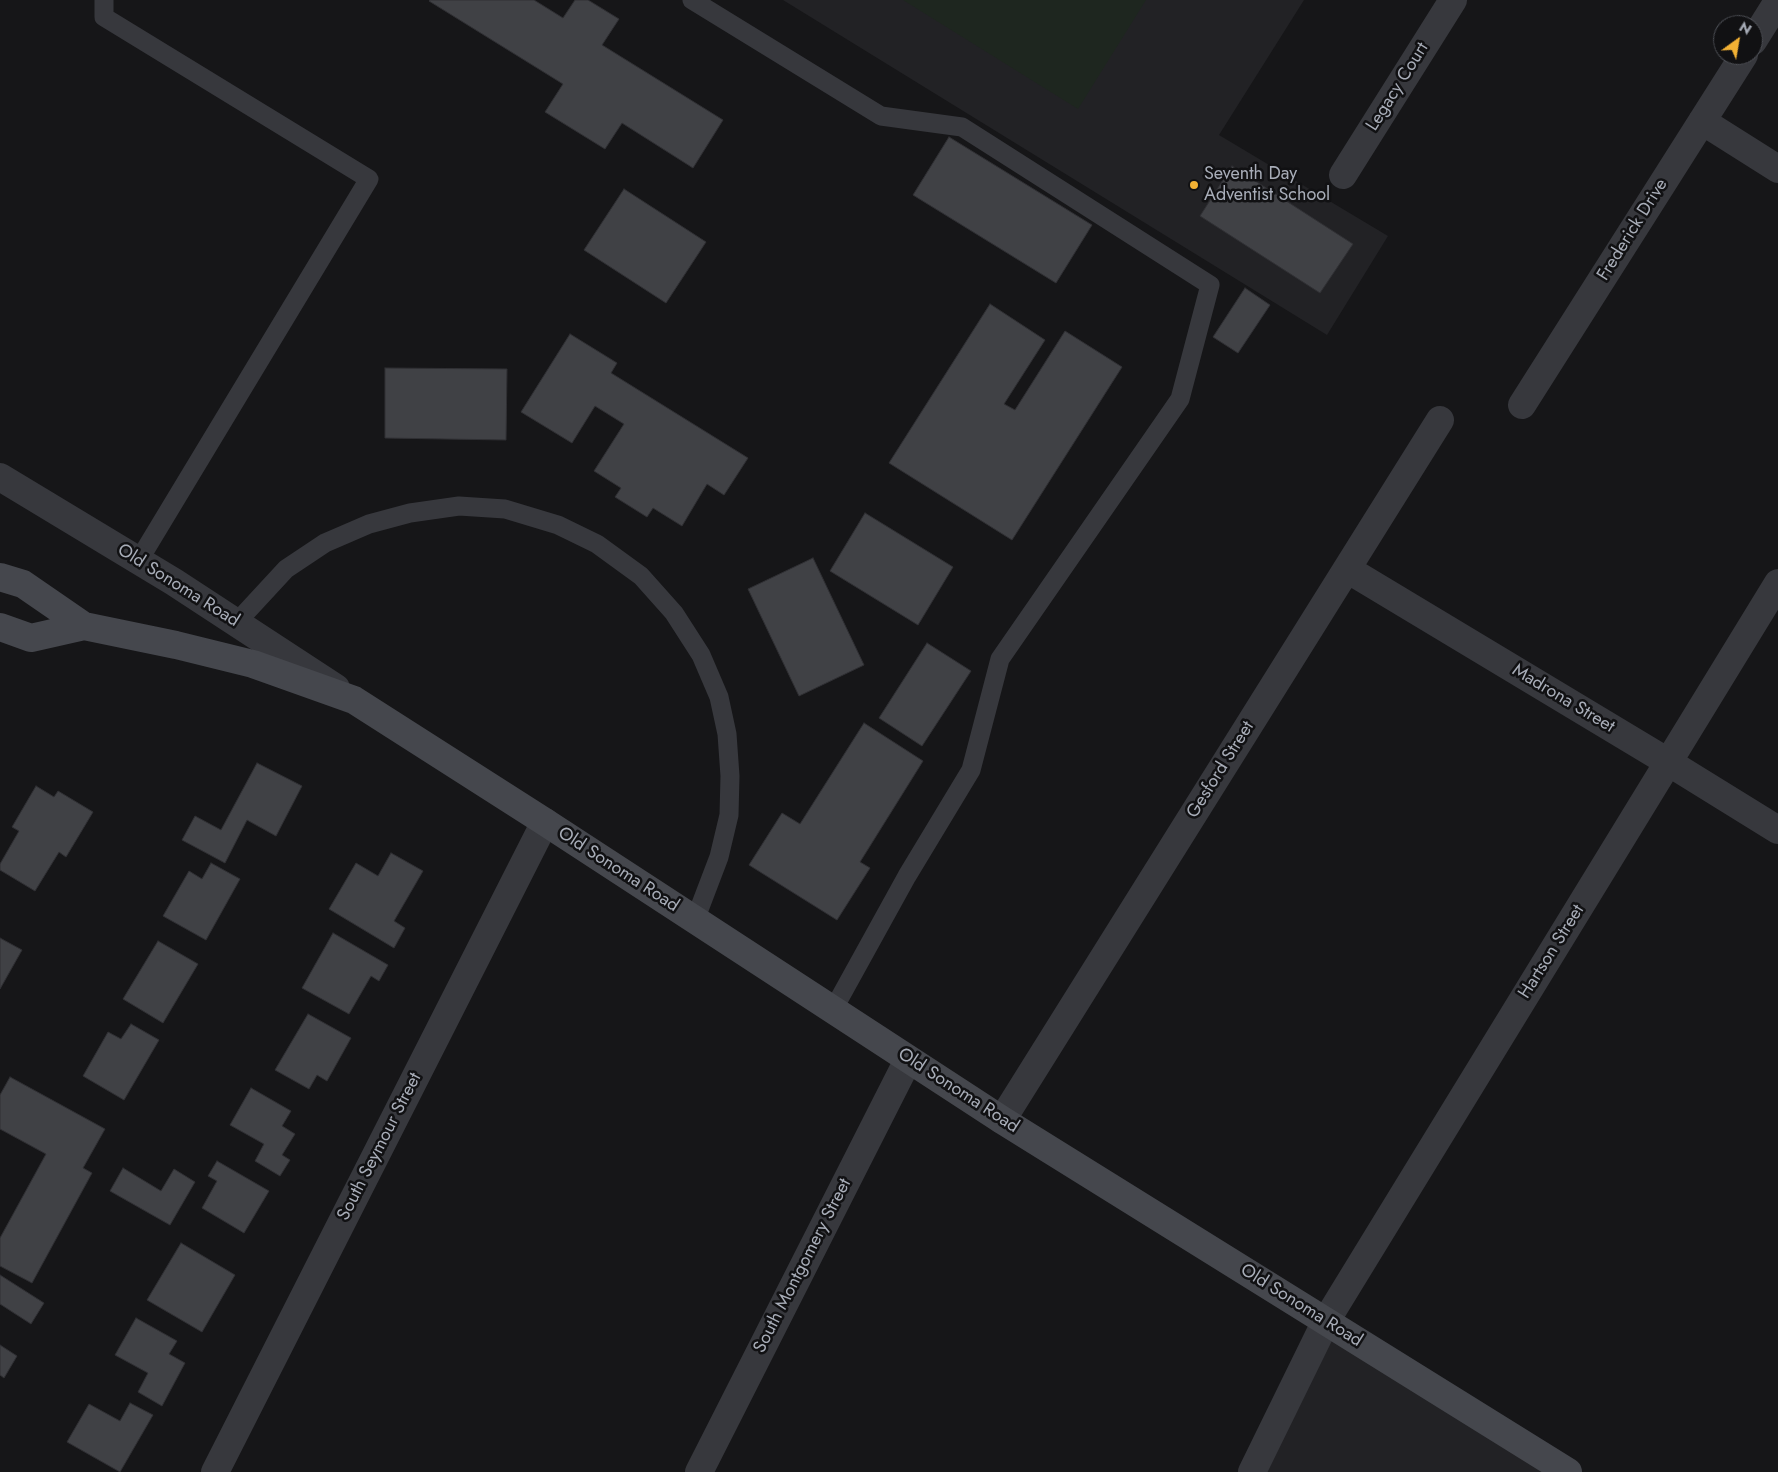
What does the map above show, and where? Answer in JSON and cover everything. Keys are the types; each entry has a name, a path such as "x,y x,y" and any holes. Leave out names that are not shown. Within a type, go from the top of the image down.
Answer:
{"main road":[{"name":"Old Sonoma Road","path":"0,577 23,584 84,626 176,645 254,664 354,700 545,822 1002,1120 1568,1472"},
{"name":"Old Sonoma Road","path":"0,627 31,638 84,626"}],"street":[{"name":"Legacy Court","path":"1342,175 1453,0"},
{"path":"1763,25 1778,1"},
{"name":"Frederick Drive","path":"1522,405 1738,65"},
{"path":"1702,121 1778,168"},
{"name":"Gesford Street","path":"1002,1120 1440,420"},
{"name":"Old Sonoma Road","path":"0,477 139,560 237,622 354,700"},
{"name":"Madrona Street","path":"1347,568 1778,830"},
{"name":"Hartson Street","path":"1252,1472 1326,1321 1778,583"},
{"name":"South Seymour Street","path":"215,1472 545,822"},
{"name":"South Montgomery Street","path":"699,1472 908,1060"}],"lane":[{"path":"104,0 104,17 369,179 139,560"},
{"path":"692,0 881,116 962,127 1210,285 1180,399 1000,659 971,770 832,1010"},
{"path":"237,622 286,569 325,543 369,524 410,513 459,506 505,509 558,525 597,544 640,576 674,613 701,655 718,697 727,734 730,776 729,815 719,857 695,920"}],"shaded area":[{"name":"Seventh Day Adventist School","path":"783,0 1304,0 1219,135 1388,236 1327,335"},
{"path":"903,0 1146,0 1078,109"},
{"path":"1326,1321 1568,1472 1252,1472"}],"building":[{"path":"430,0 534,0 563,18 575,0 588,0 619,19 602,45 723,120 693,168 622,123 605,149 545,112 563,84"},
{"path":"949,137 1092,225 1056,283 913,195"},
{"path":"1232,166 1353,244 1320,293 1200,216"},
{"path":"624,189 706,242 666,303 584,250"},
{"path":"1245,288 1270,305 1238,353 1213,337"},
{"path":"990,304 1045,340 1004,404 1015,410 1065,331 1122,367 1012,540 889,463"},
{"path":"570,334 617,363 611,373 748,458 724,495 707,484 682,526 653,508 647,517 615,497 621,488 594,471 624,424 595,406 572,443 521,412"},
{"path":"385,368 507,369 506,440 385,438"},
{"path":"865,513 953,567 918,625 830,571"},
{"path":"813,558 864,665 799,696 748,589"},
{"path":"927,643 971,671 922,746 879,718"},
{"path":"864,723 923,761 860,862 870,868 837,920 749,865 782,813 800,824"},
{"path":"257,763 302,786 276,836 247,820 225,863 182,840 195,816 221,830"},
{"path":"36,786 54,797 58,791 93,812 66,857 59,852 35,891 0,870 0,864 19,831 12,827"},
{"path":"391,853 423,871 394,921 405,928 394,948 329,909 356,863 378,876"},
{"path":"211,863 240,879 206,940 163,916 189,871 202,879"},
{"path":"333,933 388,965 379,981 371,976 349,1014 302,988"},
{"path":"0,938 22,950 0,989"},
{"path":"158,941 198,964 163,1023 123,999"},
{"path":"308,1014 351,1038 327,1081 317,1075 309,1089 275,1070"},
{"path":"131,1024 159,1040 124,1100 83,1076 108,1032 121,1039"},
{"path":"10,1077 105,1129 83,1168 92,1173 32,1283 0,1266 0,1238 46,1154 0,1129 0,1095"},
{"path":"251,1088 291,1111 282,1126 295,1134 282,1155 290,1160 280,1176 255,1161 264,1144 230,1125"},
{"path":"217,1161 269,1191 244,1233 202,1208 217,1181 208,1176"},
{"path":"123,1168 161,1191 174,1169 195,1182 170,1225 110,1191"},
{"path":"181,1243 235,1275 202,1332 147,1300"},
{"path":"0,1275 44,1303 31,1324 0,1304"},
{"path":"136,1318 177,1341 169,1354 185,1363 162,1406 138,1392 148,1373 115,1355"},
{"path":"0,1345 17,1356 4,1378 0,1375"},
{"path":"130,1403 153,1415 120,1472 67,1442 89,1404 120,1421"}],"place":[{"name":"Seventh Day Adventist School","path":"1194,185"}]}
